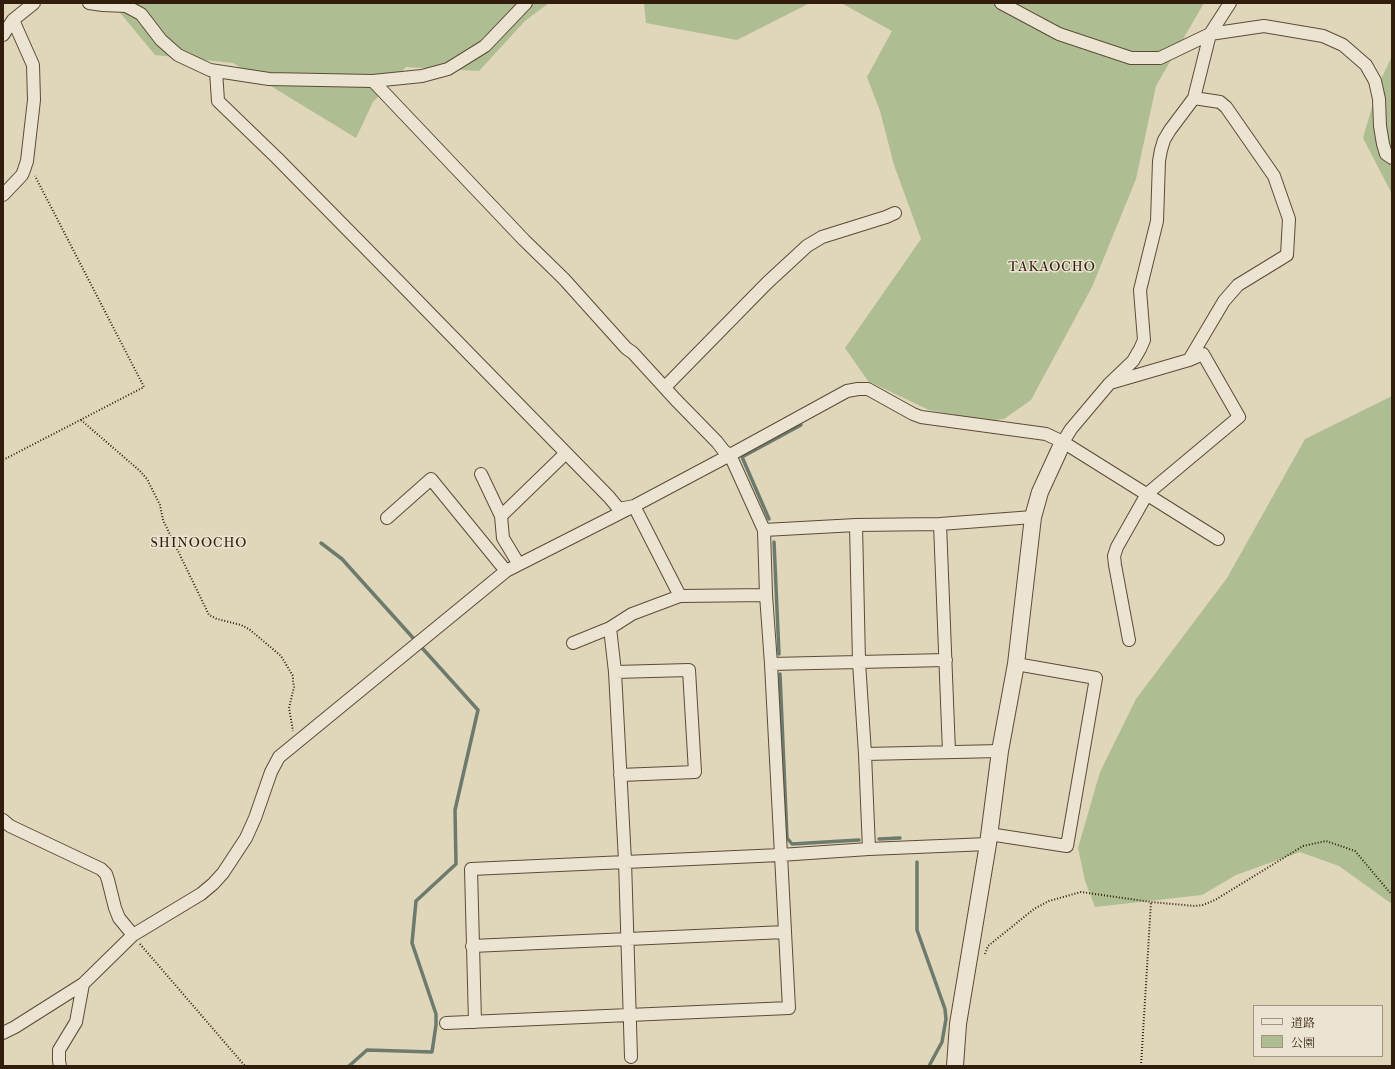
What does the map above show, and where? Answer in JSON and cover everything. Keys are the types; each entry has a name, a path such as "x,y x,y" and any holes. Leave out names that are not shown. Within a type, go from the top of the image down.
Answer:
{"street":[{"path":"3,36 14,20 34,3"},
{"path":"89,3 126,6 141,14 161,40 178,55 210,70 270,79 373,80 422,76 448,69 485,46 526,3"},
{"path":"1001,3 1058,34 1131,58 1160,58 1210,34 1264,26 1323,36 1343,45 1366,66 1375,81 1379,99 1380,126 1383,144 1386,154 1392,158"},
{"path":"955,1066 958,1024 988,839 1000,751 1016,664 1033,517 1040,492 1063,442 1071,429 1109,384 1133,361 1144,340 1140,290 1157,221 1159,161 1161,150 1164,140 1170,130 1194,98 1210,34 1230,3"},
{"path":"3,195 22,175 27,161 34,100 33,64 14,20"},
{"path":"216,71 218,101 277,158 609,497 619,509 634,506"},
{"path":"373,80 524,240 564,279 626,348 718,442 724,451 730,455 764,530 766,595 789,1008 446,1023"},
{"path":"1190,360 1224,301 1238,285 1287,255 1289,219 1274,176 1226,107 1220,102 1194,98"},
{"path":"665,387 767,283 807,246 822,237 895,213"},
{"path":"1109,384 1190,360 1204,354 1240,417 1147,494 1117,546 1114,556 1115,565 1129,640"},
{"path":"3,1033 83,984 133,935 201,894 213,884 223,873 248,833 255,818 270,772 279,757 506,570 634,506 847,391 868,389 921,417 1046,434 1063,442 1218,539"},
{"path":"501,516 566,453"},
{"path":"481,474 501,516 503,538 518,563"},
{"path":"387,518 431,479 506,570"},
{"path":"634,506 680,596"},
{"path":"764,530 856,525 940,524 1033,517"},
{"path":"940,524 949,752"},
{"path":"856,525 859,662 869,849"},
{"path":"573,643 610,628 632,614 680,596 766,595"},
{"path":"610,628 615,672 625,861 631,1057"},
{"path":"771,664 946,660"},
{"path":"475,1022 471,869 780,855 988,839 1067,846 1096,678 1016,664"},
{"path":"615,672 689,670 695,772 620,775"},
{"path":"865,754 1000,751"},
{"path":"3,820 10,826 101,869 106,874 114,908 119,918 133,935"},
{"path":"472,946 785,932"},
{"path":"60,1066 59,1050 76,1022 83,984"}],"path":[{"path":"3,460 144,387 27,161"},
{"path":"81,420 140,471 147,479 160,505 163,520 209,615 216,619 245,627 281,656 293,676 294,681 289,708 296,742"},
{"path":"982,960 988,946 1034,909 1050,901 1081,892 1151,902 1195,906 1203,905 1215,900 1303,846 1326,841 1355,851 1392,895"},
{"path":"1141,1066 1151,902"},
{"path":"133,935 245,1066"}],"green space":[{"path":"112,3 549,3 525,21 479,71 406,67 373,102 356,138 233,63 155,55"},
{"path":"644,3 810,3 737,40 646,23"},
{"path":"841,3 1204,3 1156,86 1136,179 1092,287 1031,400 1004,419 986,421 929,410 868,381 845,348 921,239 894,165 880,111 867,77 892,31"},
{"path":"1392,56 1392,194 1363,138 1378,86"},
{"path":"1392,396 1392,904 1339,866 1300,852 1236,875 1202,895 1095,907 1085,881 1078,848 1100,772 1136,699 1227,578 1305,439"}],"waterway":[{"path":"769,519 742,457 801,425"},
{"path":"774,542 779,654"},
{"path":"321,543 342,559 478,710 455,810 456,864 416,901 412,943 436,1014 432,1052 367,1050 349,1066"},
{"path":"780,674 787,838 792,844 859,840"},
{"path":"879,839 900,838"},
{"path":"917,862 917,930 945,1009 946,1019 942,1042 929,1066"}],"district":[{"name":"TAKAOCHO","path":"1052,268"},
{"name":"SHINOOCHO","path":"199,544"}]}
